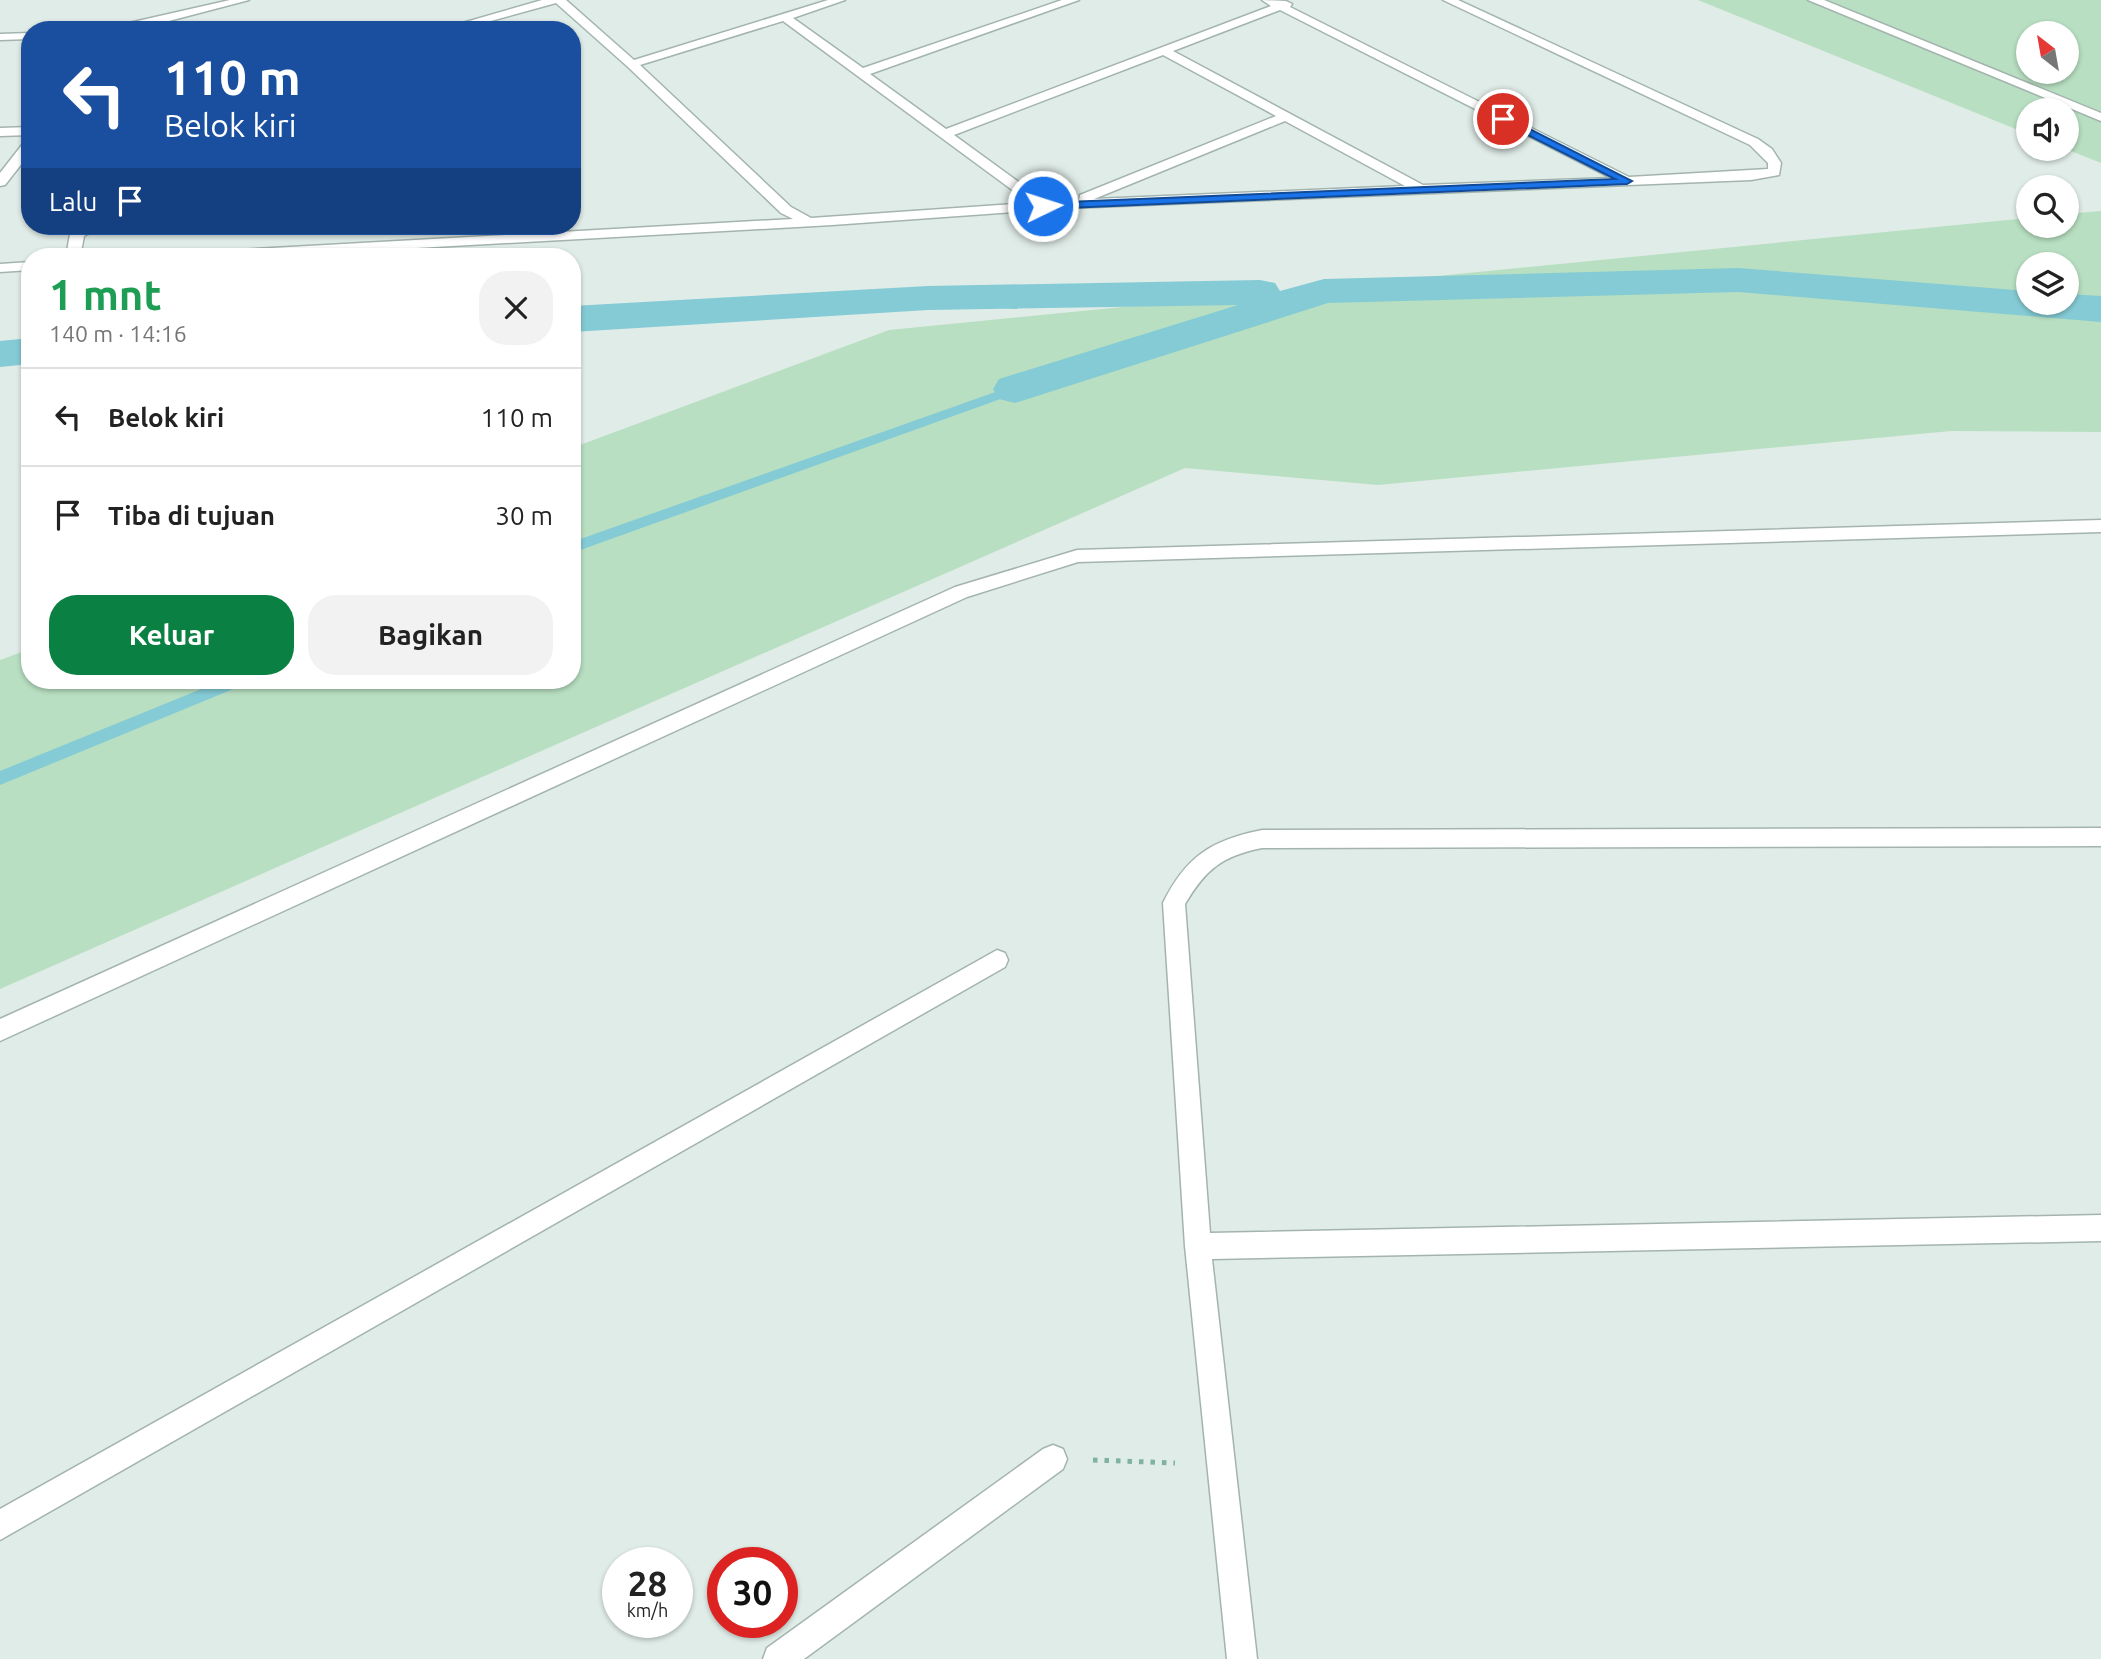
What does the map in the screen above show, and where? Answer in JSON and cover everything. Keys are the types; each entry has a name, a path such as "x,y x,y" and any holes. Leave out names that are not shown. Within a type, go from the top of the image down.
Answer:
{"street":[{"path":"158,21 243,0"},
{"path":"478,21 557,0 632,64 786,210 807,222"},
{"path":"632,64 839,0"},
{"path":"861,73 1073,0"},
{"path":"944,134 1163,50 1274,3 1297,0"},
{"path":"581,235 1070,204 1751,176 1774,172 1775,163 1754,142 1449,0"},
{"path":"1814,0 2101,117"},
{"path":"1274,3 1627,181"},
{"path":"785,17 1043,206"},
{"path":"0,37 21,36"},
{"path":"1163,50 1421,190"},
{"path":"1070,204 1284,117"},
{"path":"0,132 21,131"},
{"path":"0,183 21,156"},
{"path":"342,248 572,235"},
{"path":"0,268 21,267"},
{"path":"0,1030 961,592 1077,556 2101,526"},
{"path":"1242,1659 1198,1246 1174,903 1190,876 1209,857 1232,844 1262,839 2101,837"},
{"path":"0,1525 997,960"},
{"path":"1198,1246 2101,1228"},
{"path":"778,1659 1053,1459"}],"path":[{"path":"1053,1459 1222,1465"}],"green space":[{"path":"1698,0 2101,0 2101,163 2079,154 2079,98 2016,98 2016,129"},
{"path":"2101,211 2101,432 1951,431 1378,485 1185,468 0,989 0,660 21,652 21,689 581,689 581,445 889,330 2016,219 2016,238 2079,238 2079,213"}],"waterway":[{"path":"1015,389 1324,291 1738,280 2101,309"},
{"path":"581,318 928,298 1260,292"},
{"path":"0,354 21,352"},
{"path":"581,545 1015,389"},
{"path":"0,778 217,689"}],"route":[{"path":"1043,206 1627,181 1503,119"}]}
